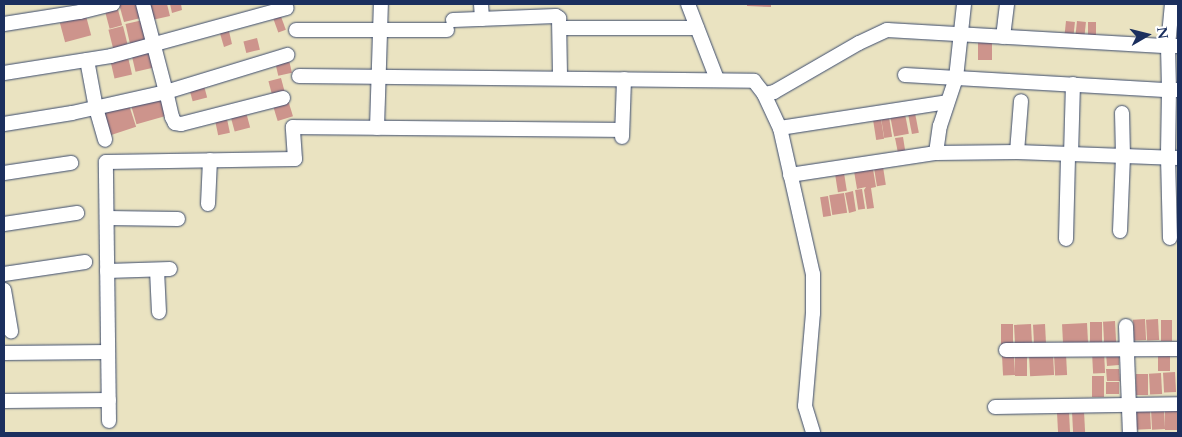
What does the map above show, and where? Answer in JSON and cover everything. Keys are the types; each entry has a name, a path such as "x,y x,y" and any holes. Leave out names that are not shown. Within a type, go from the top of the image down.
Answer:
{"street":[{"path":"4,24 50,10 113,4"},
{"path":"143,4 175,123 182,124 284,98"},
{"path":"377,128 381,4"},
{"path":"481,4 482,19"},
{"path":"688,4 717,79"},
{"path":"936,153 947,102 956,78 964,4"},
{"path":"1003,37 1007,4"},
{"path":"1170,238 1174,90 1172,4"},
{"path":"4,73 86,60 154,45 279,8"},
{"path":"296,30 380,29 450,25 482,19 503,11 556,16 561,20 560,78"},
{"path":"561,28 697,28"},
{"path":"764,94 774,92 859,43 887,30 1173,46"},
{"path":"4,124 96,108 166,92 287,55"},
{"path":"86,60 105,140"},
{"path":"905,75 1174,90"},
{"path":"299,76 717,79 754,81 764,94 780,128 813,274 813,312 804,406 813,433"},
{"path":"109,422 106,162 295,159 293,127 622,134 624,79"},
{"path":"1066,239 1073,84"},
{"path":"1017,152 1020,101"},
{"path":"780,128 947,102"},
{"path":"1120,231 1123,156 1122,113"},
{"path":"790,175 936,153 1017,152 1173,158"},
{"path":"208,204 210,160"},
{"path":"4,173 71,163"},
{"path":"4,224 77,213"},
{"path":"107,218 178,219"},
{"path":"4,274 85,262"},
{"path":"107,271 163,269 159,312"},
{"path":"4,290 11,332"},
{"path":"1126,326 1130,433"},
{"path":"1006,350 1178,349"},
{"path":"4,353 108,352"},
{"path":"4,401 109,400"},
{"path":"994,407 1178,404"}],"building":[{"path":"119,4 138,4 141,18 124,22"},
{"path":"148,4 167,4 170,16 152,20"},
{"path":"170,4 181,4 182,10 172,13"},
{"path":"747,4 771,4 771,7 747,6"},
{"path":"117,6 122,25 110,29 104,9"},
{"path":"279,11 286,30 278,33 271,14"},
{"path":"86,16 91,35 65,42 60,23"},
{"path":"143,20 148,41 130,45 125,24"},
{"path":"1066,21 1075,22 1073,37 1064,36"},
{"path":"1077,21 1086,22 1084,37 1075,36"},
{"path":"1088,22 1096,22 1096,36 1088,36"},
{"path":"123,26 128,46 114,50 108,30"},
{"path":"228,27 232,44 224,47 219,30"},
{"path":"257,38 260,50 246,53 243,41"},
{"path":"978,41 992,41 992,60 978,60"},
{"path":"150,50 154,68 136,72 131,54"},
{"path":"128,57 132,75 115,79 110,61"},
{"path":"289,60 292,73 278,76 275,63"},
{"path":"281,78 285,93 273,97 268,81"},
{"path":"203,82 207,97 193,101 189,86"},
{"path":"163,97 168,115 137,124 131,106"},
{"path":"288,100 293,116 278,121 273,105"},
{"path":"129,105 136,127 110,135 103,113"},
{"path":"246,112 250,127 235,132 231,116"},
{"path":"915,113 919,133 912,134 908,114"},
{"path":"905,114 909,134 894,136 890,117"},
{"path":"889,117 892,137 884,138 881,118"},
{"path":"227,119 230,133 218,135 215,121"},
{"path":"881,119 884,139 876,140 873,120"},
{"path":"903,137 906,156 899,158 895,138"},
{"path":"883,167 886,185 877,186 874,168"},
{"path":"873,169 876,187 871,188 874,208 867,209 864,190 866,187 857,189 854,171"},
{"path":"844,173 847,191 838,192 835,174"},
{"path":"862,189 865,209 858,210 855,190"},
{"path":"853,191 856,211 849,213 845,193"},
{"path":"844,193 847,213 832,215 829,195"},
{"path":"828,196 831,216 823,217 820,197"},
{"path":"1145,319 1146,340 1134,341 1133,320"},
{"path":"1158,319 1159,340 1147,341 1146,320"},
{"path":"1161,320 1172,320 1172,341 1161,341"},
{"path":"1115,321 1116,342 1104,343 1103,322"},
{"path":"1090,322 1102,322 1102,343 1090,343"},
{"path":"1087,323 1088,343 1063,344 1062,324"},
{"path":"1001,324 1013,324 1013,345 1001,345"},
{"path":"1031,324 1032,344 1015,345 1014,325"},
{"path":"1045,324 1046,345 1034,346 1033,325"},
{"path":"1158,351 1170,351 1170,371 1158,371"},
{"path":"1104,352 1105,373 1093,374 1092,353"},
{"path":"1106,353 1119,353 1119,365 1107,366"},
{"path":"1053,354 1054,375 1030,376 1029,355"},
{"path":"1066,354 1067,375 1055,376 1054,355"},
{"path":"1014,355 1015,375 1003,376 1002,356"},
{"path":"1014,355 1015,375 1003,376 1002,356"},
{"path":"1106,369 1119,369 1120,381 1107,381"},
{"path":"1175,372 1176,392 1164,393 1163,373"},
{"path":"1161,373 1162,394 1150,395 1149,374"},
{"path":"1136,374 1148,374 1148,395 1136,395"},
{"path":"1092,376 1104,376 1104,397 1092,397"},
{"path":"1106,382 1119,382 1119,394 1106,394"},
{"path":"1164,409 1165,429 1152,430 1151,410"},
{"path":"1164,409 1165,429 1152,430 1151,410"},
{"path":"1150,410 1151,429 1135,430 1134,411"},
{"path":"1084,411 1085,432 1073,433 1072,412"},
{"path":"1069,412 1070,433 1058,433 1057,413"}]}
